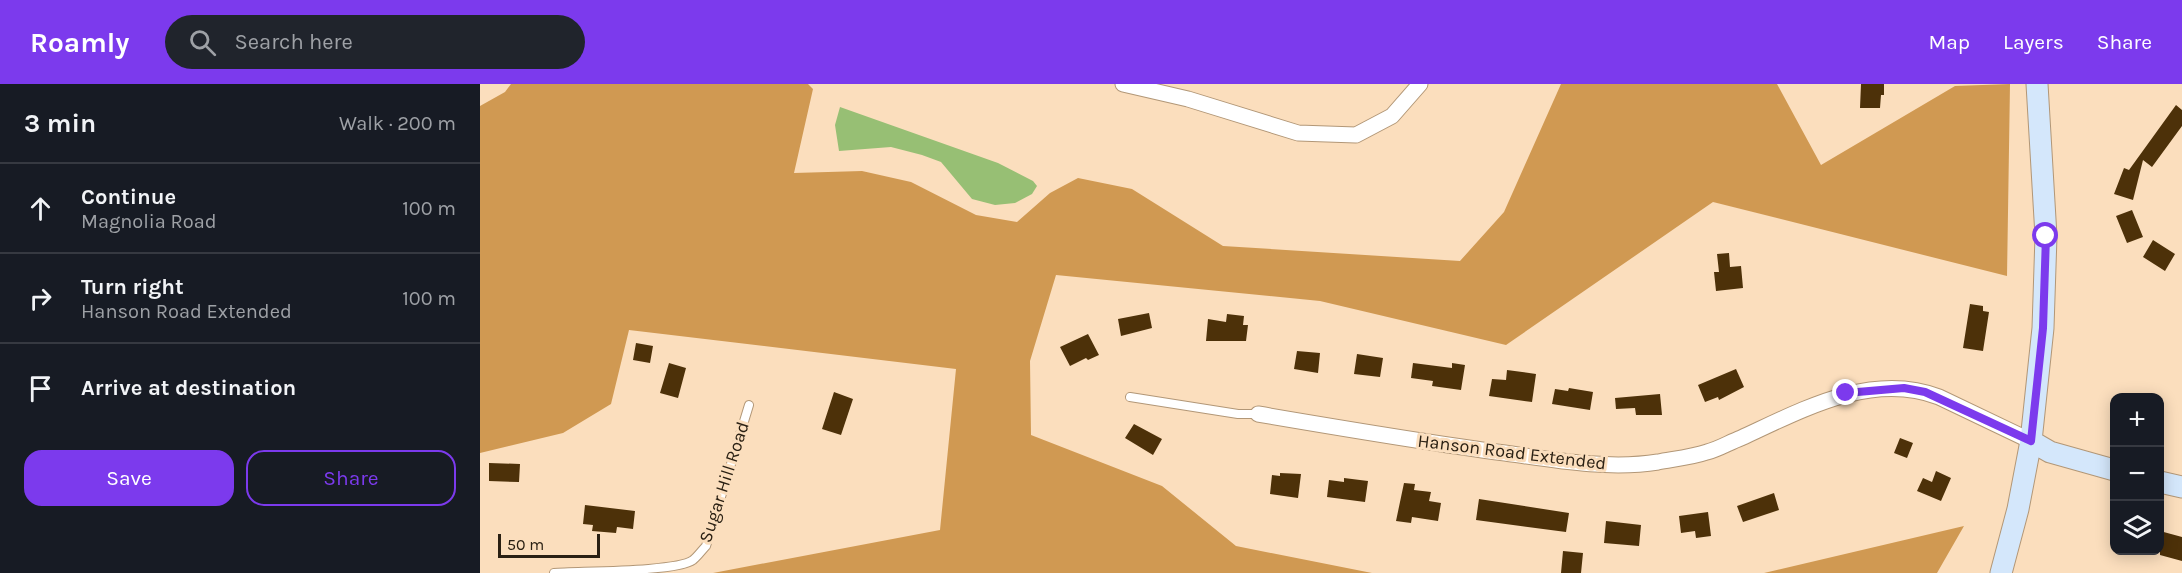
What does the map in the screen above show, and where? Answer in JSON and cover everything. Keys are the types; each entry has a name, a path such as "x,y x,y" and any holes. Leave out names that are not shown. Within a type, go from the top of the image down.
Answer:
{"main road":[{"path":"2001,573 2018,509 2031,441 2043,328 2046,236 2037,84"},
{"path":"2031,441 2050,452 2110,469"},
{"path":"2164,483 2182,488"}],"street":[{"path":"1123,84 1191,91 1298,133 1356,135 1392,116 1419,84"},
{"name":"Hanson Road Extended","path":"1258,414 1393,438 1575,462 1633,465 1707,452 1846,393 1904,388 1939,397 2031,441"}],"lane":[{"path":"1130,397 1238,414 1258,414"},
{"name":"Sugar Hill Road","path":"554,573 674,566 693,560 706,546 749,405"}],"shaded area":[{"path":"511,84 808,84 813,89 794,173 862,171 911,182 976,215 1017,222 1050,193 1078,178 1132,189 1223,246 1460,261 1504,212 1561,84 1777,84 1821,165 1955,86 2010,84 2007,276 1713,202 1506,345 1320,301 1056,275 1030,361 1031,435 1162,486 1236,546 1372,573 713,573 940,530 956,369 629,330 611,404 563,433 480,453 480,106 505,92"},
{"path":"840,107 998,163 1033,181 1037,186 1032,194 1015,203 995,205 972,199 941,162 922,155 891,147 839,151 835,125"},
{"path":"1964,526 1937,573 1764,573"}],"building":[{"path":"1861,84 1884,84 1884,95 1881,95 1880,108 1860,108"},
{"path":"2176,105 2182,110 2182,126 2152,167 2143,160 2133,200 2114,194 2124,168 2129,170"},
{"path":"2132,210 2143,237 2127,243 2116,216"},
{"path":"2153,240 2175,254 2165,271 2143,257"},
{"path":"1729,253 1730,267 1741,266 1743,288 1716,291 1714,272 1719,272 1717,254"},
{"path":"1970,304 1983,306 1983,311 1989,312 1983,351 1963,348"},
{"path":"1149,313 1152,328 1121,336 1118,319"},
{"path":"1227,314 1244,316 1243,325 1248,325 1246,341 1206,341 1208,319 1226,322"},
{"path":"1088,334 1099,355 1088,360 1086,358 1070,366 1060,347"},
{"path":"636,343 653,346 650,363 633,360"},
{"path":"1297,351 1320,353 1318,373 1294,369"},
{"path":"1357,354 1383,358 1380,377 1354,374"},
{"path":"669,363 686,368 678,398 660,393"},
{"path":"1413,363 1452,368 1452,363 1465,365 1461,390 1432,386 1433,381 1411,378"},
{"path":"1736,369 1744,387 1719,400 1718,397 1705,402 1698,385"},
{"path":"1507,370 1536,374 1532,402 1489,396 1492,379 1506,380"},
{"path":"1569,388 1593,392 1590,410 1552,404 1555,389 1568,391"},
{"path":"834,392 853,399 841,435 822,429"},
{"path":"1660,394 1662,415 1636,415 1635,408 1616,409 1615,398"},
{"path":"1134,424 1162,439 1153,455 1125,438"},
{"path":"1900,438 1913,443 1907,458 1894,453"},
{"path":"489,463 520,464 519,482 489,481"},
{"path":"1936,471 1951,478 1941,501 1917,491 1923,478 1932,482"},
{"path":"1280,473 1301,474 1298,498 1270,494 1272,475 1280,476"},
{"path":"1344,478 1368,481 1365,502 1327,497 1329,480 1344,482"},
{"path":"1404,483 1415,484 1414,490 1431,492 1429,501 1441,503 1438,521 1412,517 1411,523 1396,521"},
{"path":"1774,493 1779,510 1743,522 1737,506"},
{"path":"1479,499 1569,513 1566,532 1476,520"},
{"path":"585,505 635,511 633,529 617,527 616,533 592,531 593,525 583,524"},
{"path":"1708,512 1711,536 1696,538 1695,531 1681,533 1679,516"},
{"path":"1606,521 1641,525 1639,546 1604,543"},
{"path":"2164,532 2182,537 2182,561 2160,555 2164,555"},
{"path":"1563,551 1583,553 1581,573 1561,573"}],"route":[{"path":"1846,393 1904,388 1925,392 2031,441 2043,328 2046,236"}]}
